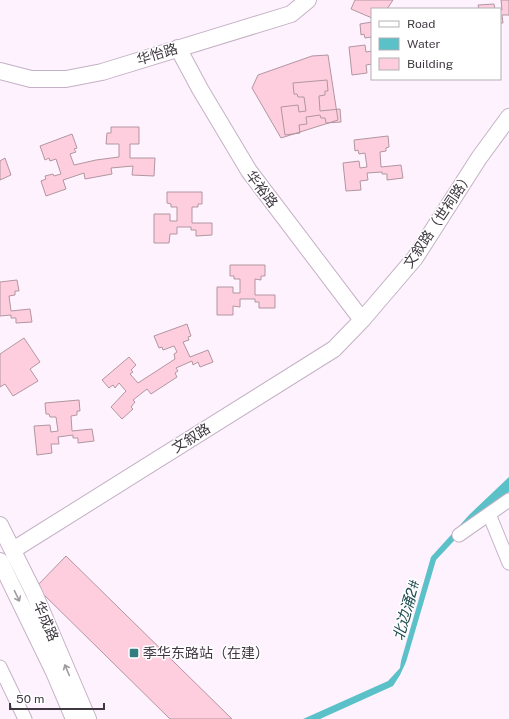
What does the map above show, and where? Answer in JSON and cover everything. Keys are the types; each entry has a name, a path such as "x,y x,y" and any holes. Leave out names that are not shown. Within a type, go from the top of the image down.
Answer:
{"street":[{"name":"华怡路","path":"0,71 31,79 66,79 102,72 291,14 308,0"},
{"name":"华裕路","path":"178,48 248,171 362,320"},
{"name":"文叙路（世祠路）","path":"362,320 415,258 479,158 509,117"},
{"name":"文叙路","path":"13,550 334,349 362,320"},
{"path":"459,535 509,500"},
{"path":"489,514 509,563"},
{"name":"华成路","path":"0,525 34,593 88,719"},
{"name":"华成路","path":"0,561 54,672 74,719"},
{"path":"0,667 25,719"}],"water":[{"path":"509,477 509,492 479,514 436,560 406,662 393,686 320,719 303,719 388,681 400,668 431,557 470,514"}],"building":[{"path":"355,0 393,0 388,8 371,8 371,18 351,9"},
{"path":"501,0 509,0 509,15 502,15 503,23 501,23 501,10"},
{"path":"494,4 495,8 479,8 478,5"},
{"path":"371,22 371,37 365,38 364,34 361,35 360,24"},
{"path":"365,45 366,52 371,51 371,64 366,65 367,73 352,75 349,47"},
{"path":"328,55 338,120 281,138 252,88 258,75 312,56"},
{"path":"327,80 328,91 325,91 325,95 319,96 320,111 340,109 341,122 326,123 325,118 321,118 320,115 306,117 307,124 299,125 300,133 285,135 281,107 298,105 299,112 306,111 304,97 298,97 297,94 294,94 293,83"},
{"path":"111,127 139,127 139,144 130,144 130,158 155,158 154,176 132,175 133,166 111,168 112,174 85,179 84,173 63,180 66,189 46,196 41,181 46,179 45,176 61,174 56,159 50,161 49,158 45,160 40,146 72,134 77,148 74,149 76,152 70,154 74,165 119,157 119,144 106,144 107,133 111,133"},
{"path":"388,136 389,147 386,148 386,151 380,152 381,167 401,165 403,178 387,180 387,174 382,174 382,172 367,173 368,180 360,181 361,190 346,191 343,163 359,161 360,168 367,167 365,153 359,154 358,150 355,151 354,140"},
{"path":"5,158 11,175 0,180 0,161"},
{"path":"167,192 202,192 202,204 198,204 198,207 192,207 192,223 212,223 212,235 196,236 196,230 191,230 191,227 177,227 177,234 170,234 169,243 154,243 154,214 170,214 170,221 177,221 177,207 171,207 171,204 167,203"},
{"path":"230,265 265,265 265,276 261,276 261,280 255,279 255,295 275,295 275,308 259,308 259,302 255,302 255,299 240,299 240,307 233,306 233,315 217,315 217,287 233,287 233,293 240,293 240,279 234,279 234,276 230,276"},
{"path":"17,280 19,291 15,291 15,295 9,296 11,311 30,309 32,322 16,323 16,318 11,318 11,315 0,316 0,282"},
{"path":"187,324 191,336 188,337 189,340 183,342 190,357 208,350 213,362 200,367 198,362 193,365 192,361 176,368 178,371 175,373 177,377 151,394 147,389 133,400 135,402 131,407 133,409 122,419 111,407 126,391 119,383 115,388 113,385 109,388 102,380 129,357 136,365 131,370 133,372 130,374 138,383 175,359 174,354 177,352 174,346 163,350 162,347 159,348 154,336"},
{"path":"24,338 40,362 30,369 38,381 13,396 5,384 0,387 0,354"},
{"path":"79,400 80,411 77,411 77,415 71,416 72,431 92,429 94,441 78,443 78,438 73,438 73,435 58,437 59,444 51,444 52,453 37,455 34,426 50,425 51,432 58,431 56,417 50,417 49,414 46,414 45,403"},
{"name":"季华东路站（在建）","path":"66,556 232,719 170,719 36,587"}],"place":[{"name":"季华东路站（在建）","path":"134,653"}],"water label":[{"name":"北边涌2#","path":"406,610"}]}
